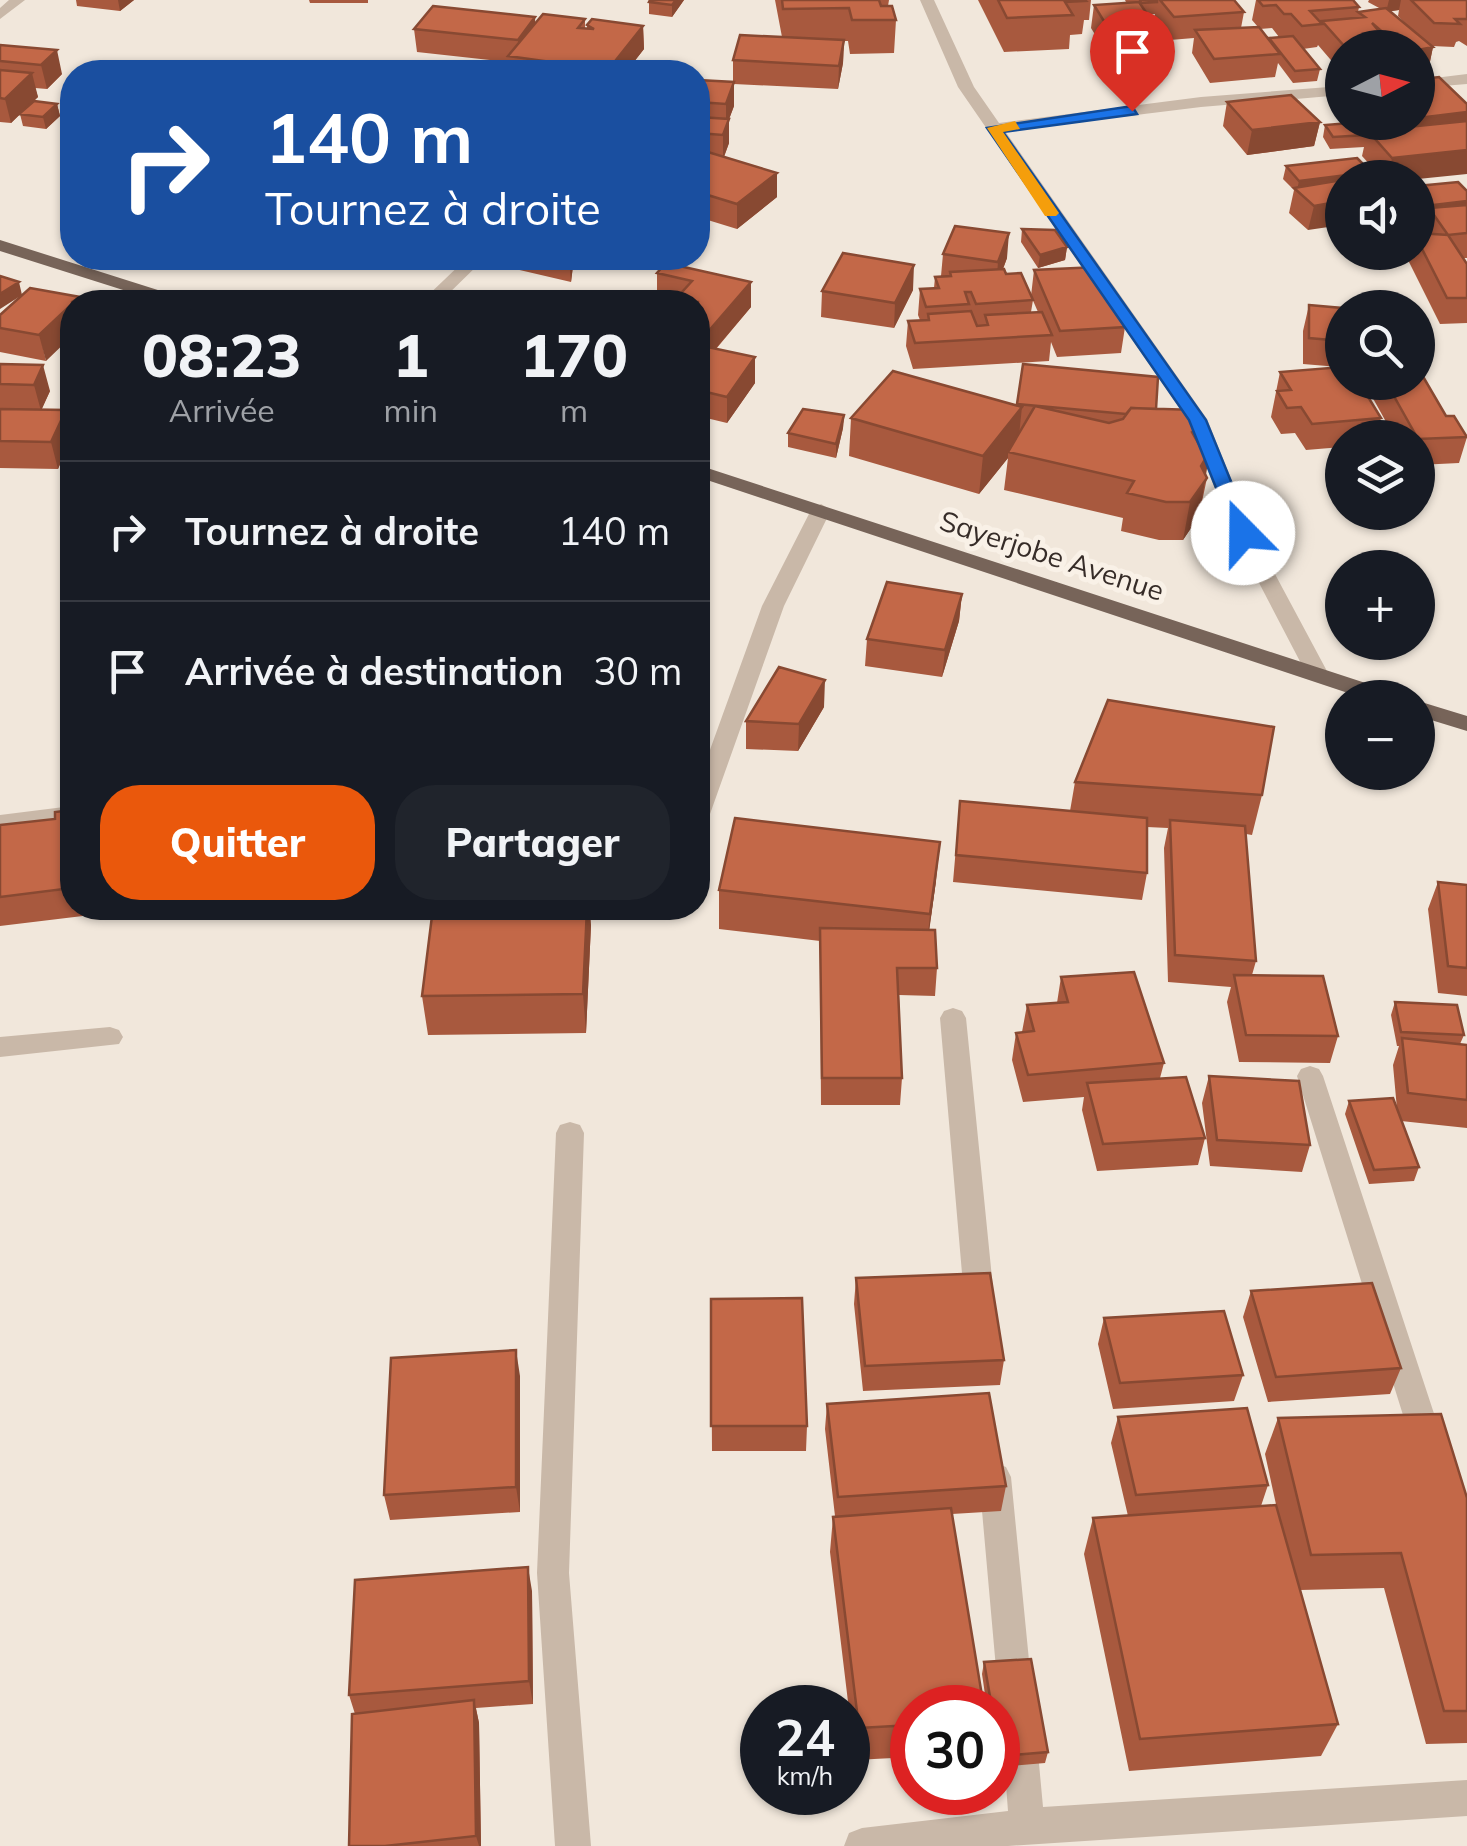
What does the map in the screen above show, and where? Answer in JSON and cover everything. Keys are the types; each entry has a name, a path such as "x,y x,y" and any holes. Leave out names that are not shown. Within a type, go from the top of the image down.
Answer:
{"main road":[{"path":"0,245 60,264"},
{"path":"78,270 140,290"},
{"name":"Sayerjobe Avenue","path":"710,475 1337,680"},
{"path":"1435,714 1467,724"}],"street":[{"path":"0,15 18,0"},
{"path":"927,0 966,88 1197,420 1243,533 1317,673"},
{"path":"1435,83 1467,80"},
{"path":"994,128 1201,102 1325,91"},
{"path":"443,290 463,270"},
{"path":"710,780 772,606 821,510"},
{"path":"0,823 60,816"},
{"path":"954,1018 982,1333"},
{"path":"0,1048 110,1037"},
{"path":"1310,1076 1437,1472"},
{"path":"570,1133 554,1573 573,1846"},
{"path":"993,1452 1027,1826"},
{"path":"862,1846 1027,1826 1467,1798"}],"building":[{"path":"650,0 676,0 672,5"},
{"path":"782,0 879,0 881,6 892,6 896,20 852,20 849,8 783,9"},
{"path":"998,0 1086,1 1065,2 1073,15 1007,18"},
{"path":"1160,0 1234,0 1244,12 1174,17"},
{"path":"1258,0 1353,0 1359,7 1310,11 1322,24 1302,26 1276,5 1263,6"},
{"path":"1411,0 1467,0 1467,19 1455,19 1460,24 1434,23"},
{"path":"1139,2 1160,33 1113,36 1094,5"},
{"path":"433,6 535,17 518,40 414,29"},
{"path":"1386,8 1413,30 1380,30 1372,23 1378,30 1330,30 1322,21 1365,17 1358,12"},
{"path":"543,14 585,19 578,28 594,29 587,25 592,19 643,26 616,60 508,56"},
{"path":"1259,27 1280,54 1214,59 1195,30"},
{"path":"740,35 844,40 839,66 733,60"},
{"path":"1293,36 1320,69 1295,71 1269,38"},
{"path":"0,45 57,50 41,65 0,61"},
{"path":"0,70 32,73 5,99 0,98"},
{"path":"1435,78 1467,104 1467,112 1435,116"},
{"path":"710,81 734,82 726,104 710,103"},
{"path":"1291,95 1320,122 1252,130 1227,102"},
{"path":"34,101 57,104 43,117 19,114"},
{"path":"710,118 729,119 723,135 710,134"},
{"path":"1467,121 1467,150 1392,158 1376,140 1435,140 1435,124"},
{"path":"710,153 777,173 737,204 710,196"},
{"path":"1325,162 1325,178 1299,181 1286,166"},
{"path":"1458,182 1467,191 1467,201 1435,205 1435,184"},
{"path":"1325,183 1325,204 1314,206 1294,188"},
{"path":"1467,205 1467,233 1448,235 1435,217 1435,208"},
{"path":"955,226 1009,233 998,262 943,254"},
{"path":"1022,229 1055,230 1067,247 1040,255"},
{"path":"1435,234 1448,235 1467,264 1467,298 1447,298 1433,270"},
{"path":"843,253 914,265 895,303 822,291"},
{"path":"1097,267 1125,327 1060,331 1034,270"},
{"path":"1004,269 1006,274 1021,273 1033,300 976,304 971,292 965,292 969,304 926,307 920,289 939,288 935,277 951,276 950,272"},
{"path":"697,270 751,282 710,329 710,290 684,290 692,281 657,273"},
{"path":"0,276 19,282 0,294"},
{"path":"30,288 60,293 60,315 39,335 0,328 0,315"},
{"path":"1309,305 1325,306 1325,339 1309,338"},
{"path":"971,311 977,326 988,325 985,315 1042,312 1052,335 915,343 908,321 929,320 928,314"},
{"path":"710,348 755,357 727,397 710,393"},
{"path":"0,364 43,365 34,385 0,384"},
{"path":"1023,364 1158,377 1156,409 1131,408 1126,414 1017,404"},
{"path":"1325,368 1325,400 1370,400 1381,418 1312,424 1301,407 1287,408 1277,391 1291,390 1280,372"},
{"path":"893,371 1022,407 983,456 851,418"},
{"path":"1435,397 1446,416 1454,416 1467,437 1435,438 1435,420 1407,420 1396,400"},
{"path":"1035,406 1109,423 1123,419 1131,408 1196,410 1200,426 1192,432 1201,448 1210,451 1201,466 1207,478 1190,502 1166,502 1127,493 1134,481 1008,452"},
{"path":"0,409 60,410 60,423 51,442 0,441"},
{"path":"803,409 844,415 836,444 788,433"},
{"path":"887,582 962,594 945,650 867,639"},
{"path":"779,667 825,680 799,724 746,721"},
{"path":"1108,700 1274,727 1262,795 1075,782"},
{"path":"960,801 1147,818 1147,873 956,855"},
{"path":"60,811 60,890 0,897 0,825 55,819 55,812"},
{"path":"735,818 940,842 930,914 719,890"},
{"path":"1170,820 1245,826 1256,961 1175,955"},
{"path":"1438,882 1467,885 1467,968 1448,966"},
{"path":"432,920 586,920 583,994 422,996"},
{"path":"820,928 935,930 937,968 897,968 902,1078 822,1078"},
{"path":"1134,972 1164,1063 1028,1075 1016,1033 1034,1031 1027,1005 1068,1002 1061,977"},
{"path":"1234,975 1323,976 1338,1036 1246,1035"},
{"path":"1395,1002 1457,1005 1464,1035 1401,1032"},
{"path":"1402,1038 1467,1045 1467,1100 1408,1093"},
{"path":"1209,1076 1299,1081 1310,1145 1217,1140"},
{"path":"1186,1077 1205,1138 1103,1144 1087,1083"},
{"path":"1393,1098 1419,1167 1374,1170 1349,1101"},
{"path":"990,1273 1004,1360 865,1366 856,1278"},
{"path":"1372,1283 1401,1368 1276,1377 1251,1291"},
{"path":"802,1298 807,1426 711,1426 711,1299"},
{"path":"1224,1311 1243,1375 1120,1383 1104,1318"},
{"path":"516,1350 516,1487 384,1495 391,1358"},
{"path":"989,1393 1006,1486 838,1497 827,1404"},
{"path":"1247,1408 1268,1485 1136,1495 1118,1417"},
{"path":"1441,1414 1467,1498 1467,1711 1444,1711 1401,1553 1311,1555 1278,1418"},
{"path":"1276,1505 1338,1724 1140,1739 1093,1518"},
{"path":"951,1508 980,1685 890,1685 890,1726 870,1727 870,1685 854,1685 833,1517"},
{"path":"528,1567 529,1681 349,1695 355,1580"},
{"path":"1031,1659 1048,1752 1020,1754 1020,1685 988,1685 984,1662"},
{"path":"474,1700 476,1836 349,1846 352,1714"}],"slow traffic":[{"path":"1015,126 994,128 1051,213"}],"route":[{"path":"1132,111 994,128 1197,420 1243,533"}]}
